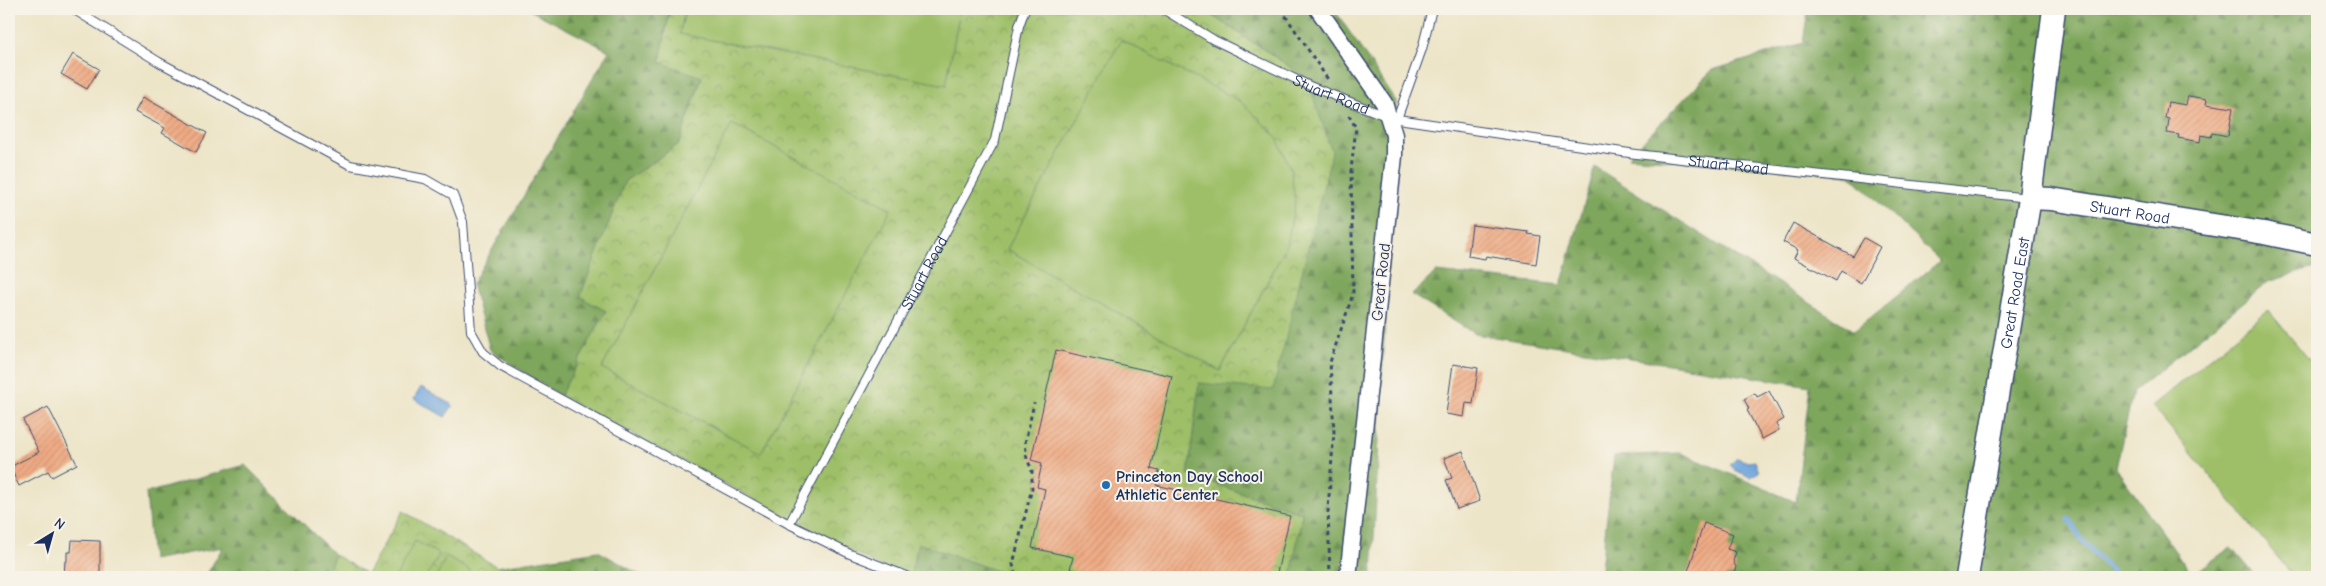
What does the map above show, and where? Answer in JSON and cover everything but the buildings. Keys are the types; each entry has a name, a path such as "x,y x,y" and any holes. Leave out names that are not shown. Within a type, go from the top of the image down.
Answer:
{"street":[{"name":"Great Road","path":"1318,9 1394,119 1394,156 1348,577"},
{"name":"Great Road East","path":"1967,577 2030,198 2054,9"},
{"name":"Stuart Road","path":"2030,198 2050,199 2264,232 2317,244"}],"lane":[{"path":"73,9 159,62 350,165 426,179 453,195 463,222 471,331 483,352 500,366 576,409 789,524 850,554 908,577"},
{"name":"Stuart Road","path":"789,524 995,140 1019,26 1025,9"},
{"name":"Stuart Road","path":"1163,9 1214,40 1338,97 1394,119 1636,154 2030,198"},
{"path":"1394,119 1422,50 1432,9"}],"path":[{"path":"1281,9 1322,69 1356,128 1351,170 1353,294 1330,362 1334,432 1328,509 1330,577"},
{"path":"1023,577 1015,575 1013,564 1032,488 1032,470 1027,459 1025,443 1034,403"},
{"path":"1074,577 1076,570"}],"green space":[{"path":"528,9 670,9 660,62 702,76 679,144 625,181 580,297 606,311 560,396 490,350 472,284 609,51"},
{"path":"670,9 1202,9 1307,78 1332,152 1273,390 1199,383 1188,475 1302,513 1291,577 1014,577 918,543 910,577 900,577 560,396 606,311 580,297 625,181 679,144 702,77 660,62"},
{"path":"685,9 960,9 946,85 680,34"},
{"path":"1202,9 1334,9 1396,101 1372,577 1291,577 1301,513 1188,475 1199,383 1307,78"},
{"path":"1808,9 2317,9 2317,267 2268,282 2133,392 2116,468 2192,575 2231,547 2257,577 1600,577 1614,456 1681,453 1796,502 1810,386 1475,334 1412,295 1436,272 1561,285 1595,167 1854,331 1940,261 1850,175 1628,157 1712,70 1803,43"},
{"path":"1121,40 1240,101 1276,136 1291,170 1295,202 1287,245 1220,371 1007,249"},
{"path":"732,124 891,209 761,453 602,368"},
{"path":"2268,310 2317,369 2317,577 2294,577 2152,406"},
{"path":"245,465 335,555 325,577 205,577 223,547 152,560 146,493"},
{"path":"403,511 514,577 325,577 335,555 367,574"},
{"path":"415,541 439,554 427,577 396,577"},
{"path":"918,542 1014,577 910,577"},
{"path":"598,551 644,577 514,577 496,567"},
{"path":"446,557 470,570 466,577 436,577"}],"water":[{"path":"421,387 453,405 445,417 414,399"},
{"path":"1737,458 1748,462 1755,461 1759,472 1750,477 1735,470 1730,465"}],"waterway":[{"path":"2069,519 2083,542 2118,577"}],"place":[{"name":"Princeton Day School Athletic Center","path":"1106,485"}]}
